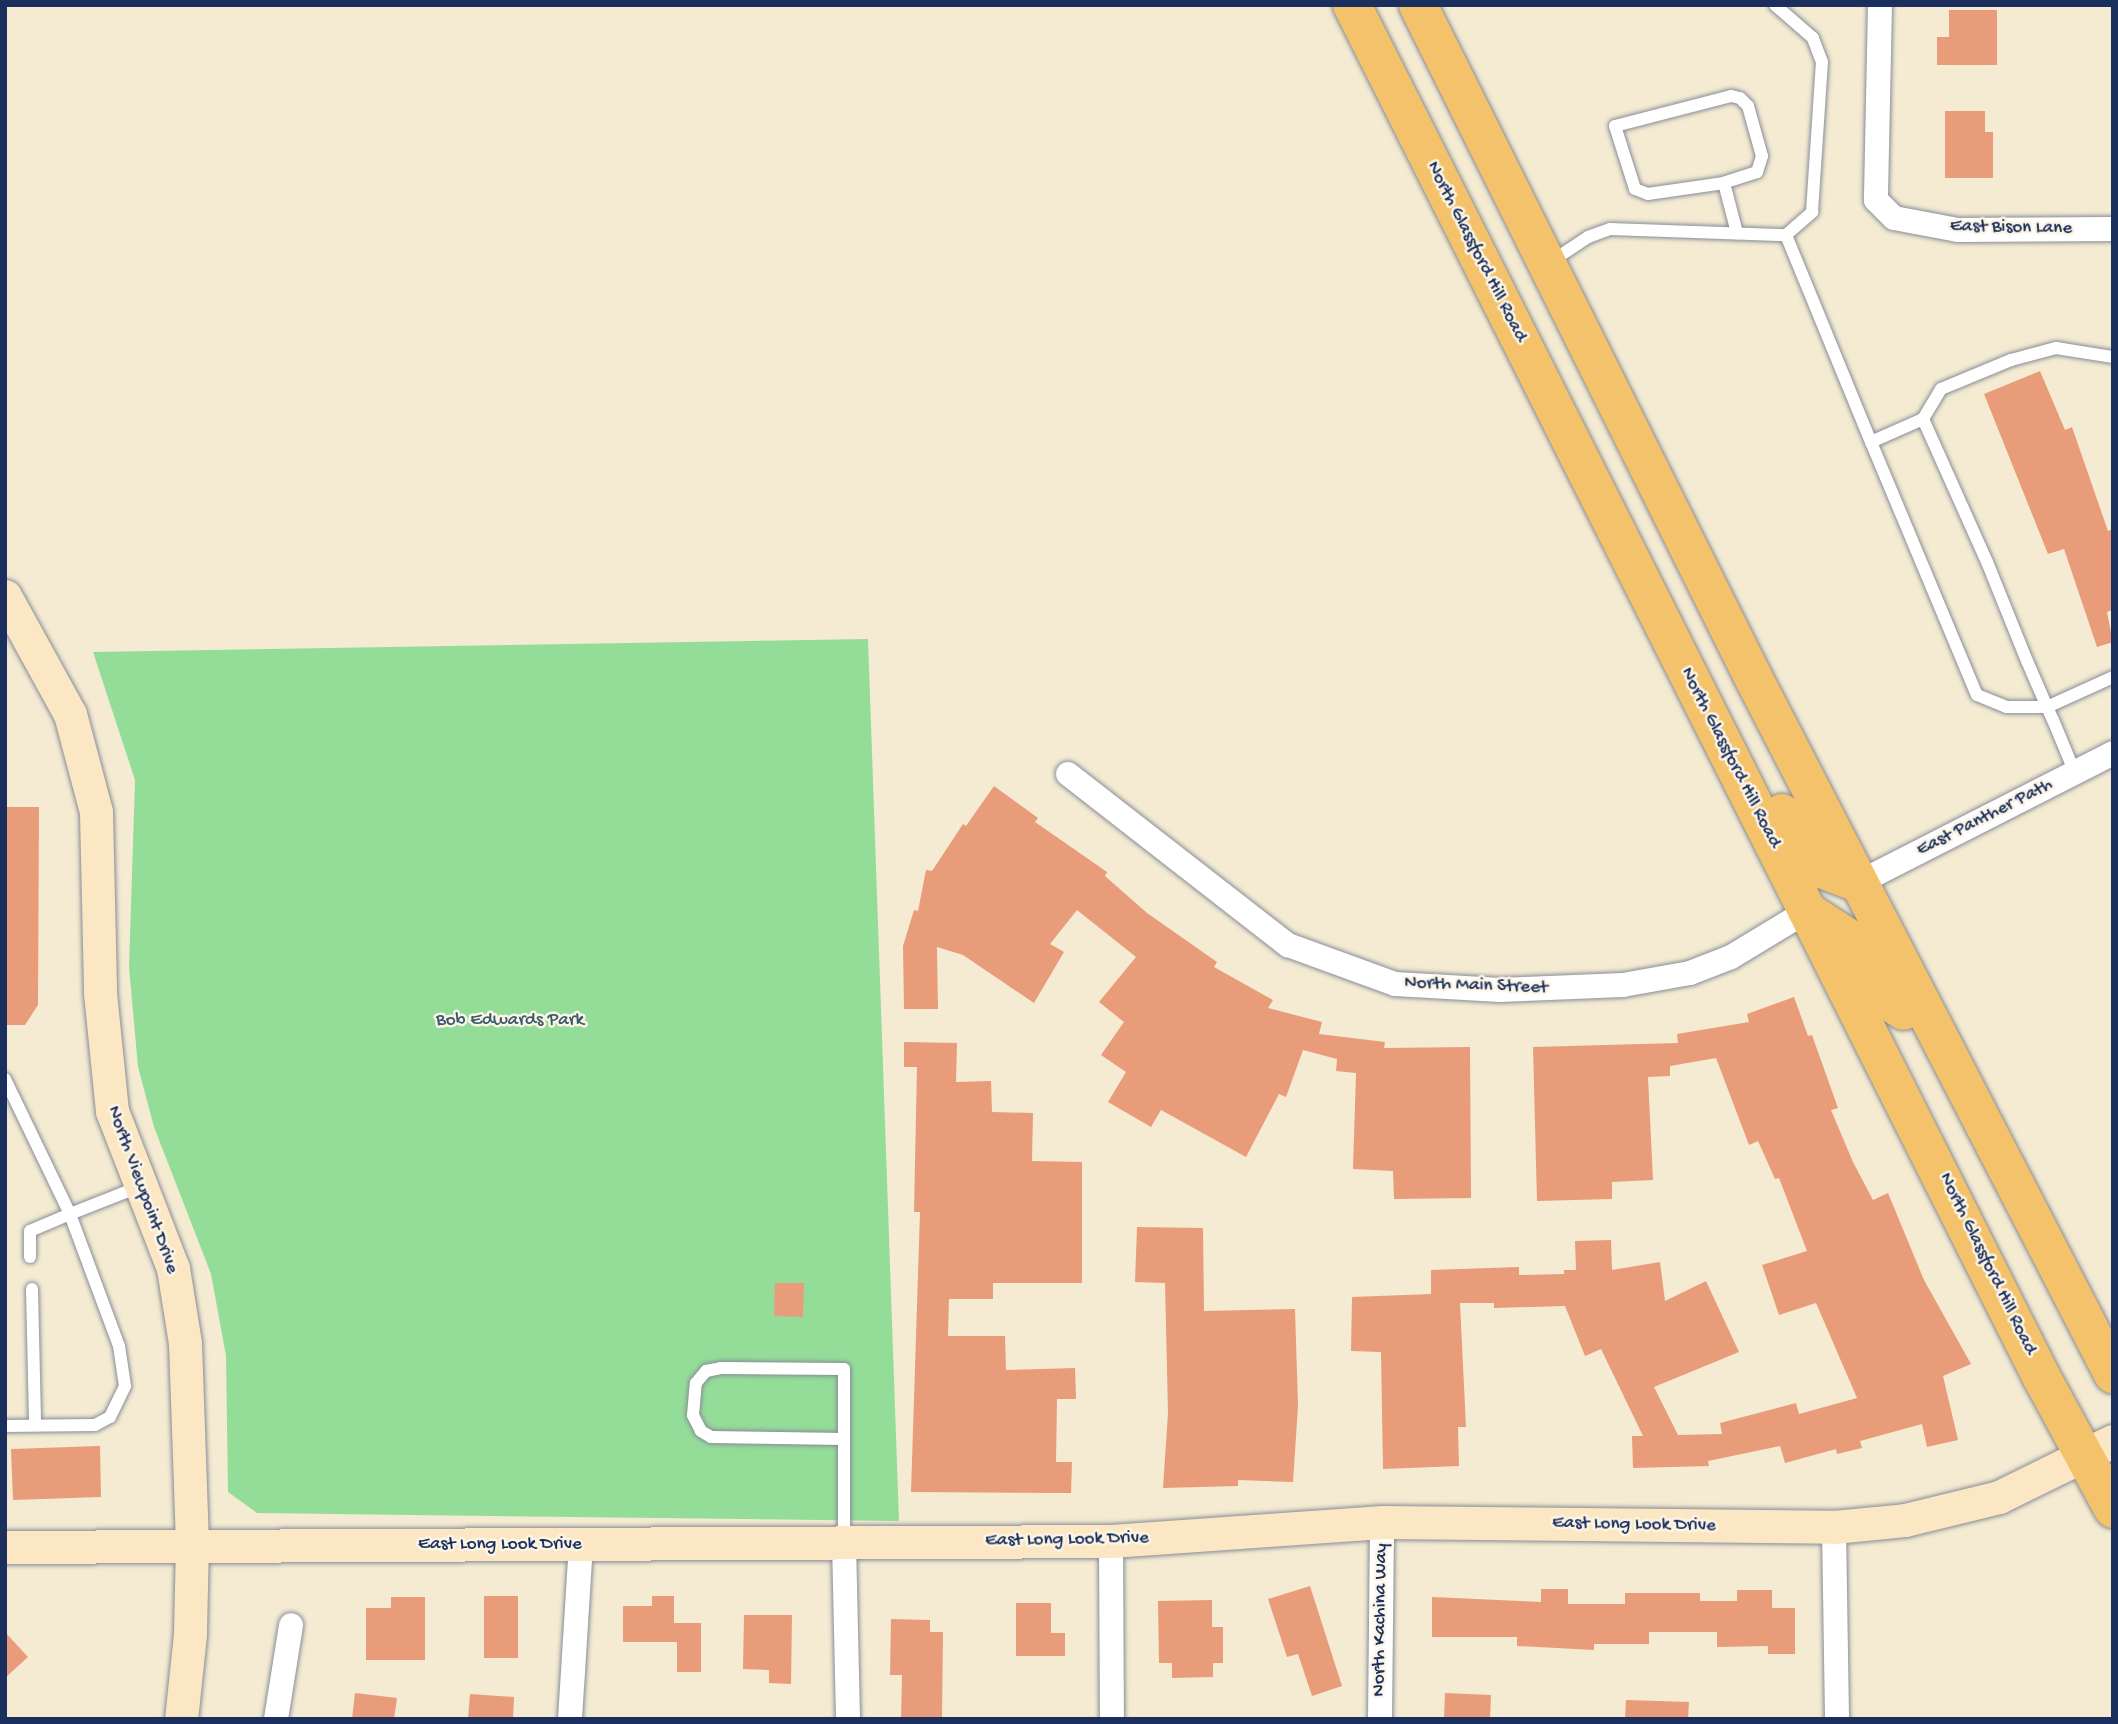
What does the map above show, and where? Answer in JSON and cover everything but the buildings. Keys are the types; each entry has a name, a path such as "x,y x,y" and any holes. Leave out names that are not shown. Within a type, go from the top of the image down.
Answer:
{"main road":[{"name":"North Glassford Hill Road","path":"1352,5 1807,911 2098,1448 2113,1509"},
{"path":"1418,5 1858,883 2113,1374"},
{"path":"1727,752 1766,786 1816,867 1858,883"},
{"path":"1807,911 1855,942 1896,1006 1935,1031"}],"street":[{"name":"East Bison Lane","path":"1880,5 1876,200 1894,218 1958,230 2113,229"},
{"name":"North Viewpoint Drive","path":"5,596 14,632 71,714 96,812 105,1067 112,1111 173,1268 185,1343 192,1543 190,1634 181,1719"},
{"name":"East Panther Path","path":"1858,883 2113,753"},
{"name":"North Main Street","path":"1068,774 1287,945 1395,984 1500,990 1623,985 1690,972 1731,957 1807,911"},
{"name":"East Long Look Drive","path":"5,1547 192,1543 581,1546 1111,1541 1382,1522 1834,1527 1905,1520 1999,1497 2098,1448"},
{"name":"North Kachina Way","path":"1380,1719 1382,1522"},
{"path":"1834,1527 1837,1719"},
{"path":"1111,1541 1112,1719"},
{"path":"844,1542 848,1719"},
{"path":"570,1719 581,1546"},
{"path":"276,1719 291,1625"}],"lane":[{"path":"1547,264 1588,237 1610,229 1786,235 1812,212 1822,62 1813,38 1774,5"},
{"path":"1731,96 1740,98 1748,106 1762,156 1757,172 1724,183 1648,194 1635,189 1615,126 1731,96"},
{"path":"1724,183 1737,233"},
{"path":"1786,235 1977,695 2006,707 2047,707 2113,677"},
{"path":"1871,442 1923,419 1941,389 2011,360 2056,348 2113,357"},
{"path":"1923,419 2075,773"},
{"path":"5,1079 71,1214 119,1346 125,1386 110,1417 95,1424 5,1426"},
{"path":"30,1257 30,1231 141,1186"},
{"path":"32,1289 35,1425"},
{"path":"844,1439 711,1437 701,1431 693,1415 696,1383 706,1371 721,1368 844,1369 844,1439 844,1542"}],"green space":[{"name":"Bob Edwards Park","path":"868,639 899,1521 257,1513 228,1492 226,1356 211,1274 154,1127 138,1067 129,967 135,780 93,652"}]}
